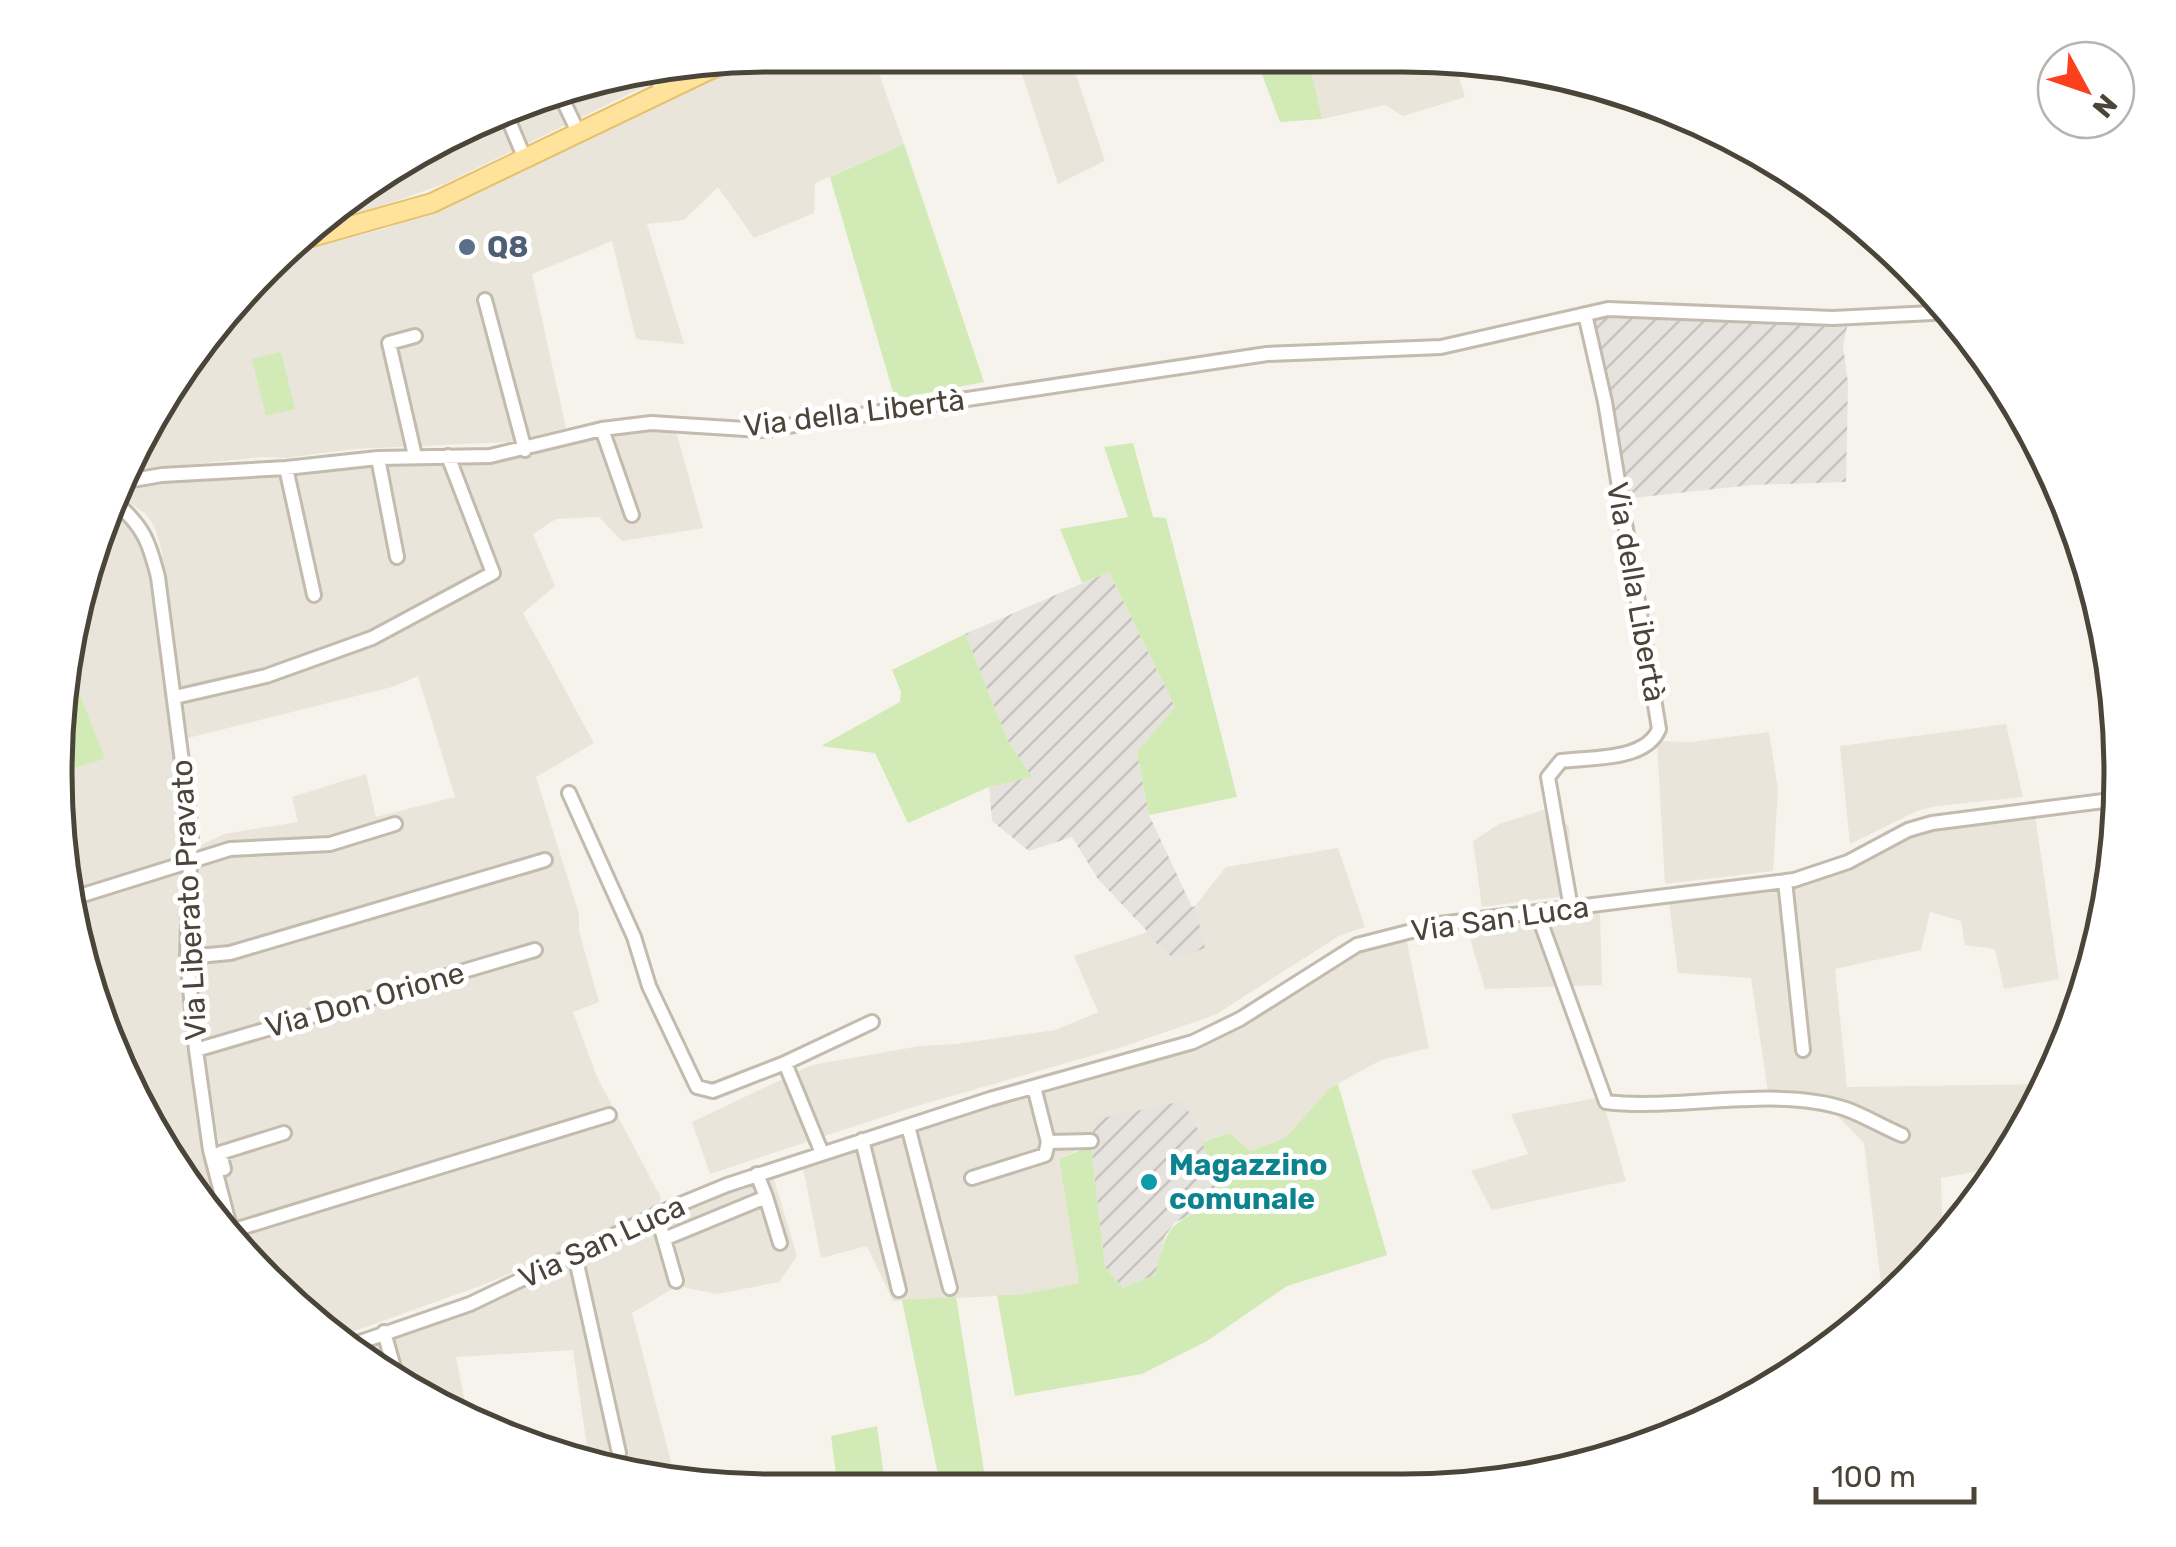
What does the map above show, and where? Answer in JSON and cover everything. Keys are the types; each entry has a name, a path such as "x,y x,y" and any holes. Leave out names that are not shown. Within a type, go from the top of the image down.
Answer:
{"main road":[{"path":"327,233 432,203 695,77"}],"street":[{"path":"658,82 664,92"},
{"path":"565,105 579,134"},
{"path":"510,124 525,160"},
{"path":"346,218 350,227"},
{"path":"485,300 525,450"},
{"name":"Via della Libertà","path":"138,479 378,458 490,456 602,429 664,423 761,430 1268,354 1441,347 1608,309 1834,318 1932,313"},
{"name":"Via della Libertà","path":"1572,908 1548,776 1561,761 1640,750 1654,741 1659,729 1604,402 1585,314"},
{"path":"415,336 389,343 415,456"},
{"path":"602,429 632,515"},
{"path":"175,697 266,676 372,638 493,573 448,456"},
{"path":"378,458 397,558"},
{"path":"286,468 314,595"},
{"name":"Via Liberato Pravato","path":"124,510 139,523 149,542 158,577 191,831 188,957 196,1050 210,1150 226,1211"},
{"path":"569,793 634,937 649,986 697,1087 714,1091 784,1064 872,1022"},
{"name":"Via San Luca","path":"362,1341 470,1304 657,1214 757,1174 1217,1032 1357,944 1439,924 1785,881 1848,862 1908,830 1932,823 2103,801"},
{"path":"83,895 230,850 330,844 395,824"},
{"path":"188,957 230,953 545,860"},
{"path":"1785,881 1803,1050"},
{"path":"1538,912 1606,1102 1795,1101 1843,1108 1902,1135"},
{"name":"Via Don Orione","path":"196,1050 535,950"},
{"path":"784,1064 822,1153"},
{"path":"972,1178 1044,1155 1048,1142 1034,1087"},
{"path":"245,1234 610,1115"},
{"path":"908,1126 950,1288"},
{"path":"230,1216 220,1153 284,1133"},
{"path":"862,1140 899,1290"},
{"path":"1048,1142 1091,1140"},
{"path":"757,1174 780,1244"},
{"path":"664,1239 766,1197"},
{"path":"657,1214 676,1281"},
{"path":"574,1255 619,1453"},
{"path":"384,1332 392,1361"}],"shaded area":[{"path":"878,72 904,144 815,183 814,213 754,238 718,187 684,220 647,224 684,344 636,339 612,241 532,274 566,428 509,442 354,449 142,469 166,423 217,347 246,311 308,249 387,228 454,204 718,75"},
{"path":"1021,72 1075,72 1105,161 1058,184"},
{"path":"1312,72 1458,75 1465,97 1403,116 1385,105 1322,119"},
{"path":"651,84 446,183 349,216 423,166 505,126 592,96"},
{"path":"1588,317 1796,325 1848,322 1843,346 1848,383 1846,482 1752,485 1614,500"},
{"path":"675,427 703,528 622,541 599,517 556,519 533,534 555,586 523,613 594,743 536,777 579,914 579,931 599,1002 573,1012 597,1077 661,1198 657,1211 483,1285 350,1332 311,1301 239,1228 224,1174 200,1025 195,914 197,847 224,834 298,822 292,797 366,774 376,817 455,797 418,676 392,687 188,738 161,548 146,514 128,501 135,485 149,482 356,464 512,457 618,431"},
{"path":"122,516 134,525 146,552 164,665 180,801 185,1026 199,1126 214,1196 166,1124 145,1084 96,955 78,865 72,769 105,759 77,688 96,592"},
{"path":"1109,572 1175,707 1137,753 1149,815 1192,907 1195,906 1205,948 1174,959 1145,933 1098,879 1072,837 1029,851 992,821 989,787 1031,777 1008,741 965,634"},
{"path":"2006,724 2023,797 1917,811 1850,844 1840,746"},
{"path":"1769,732 1778,789 1773,871 1665,884 1657,741 1689,742"},
{"path":"1543,810 1569,826 1572,895 1482,907 1473,841 1499,824"},
{"path":"2035,815 2059,979 2004,989 1995,949 1965,945 1961,921 1930,912 1921,950 1835,969 1847,1087 2031,1084 1980,1171 1941,1178 1942,1221 1881,1285 1864,1143 1820,1098 1769,1098 1751,978 1678,973 1669,902 1795,886 1847,867 1923,829"},
{"path":"1338,848 1365,927 1339,936 1215,1015 710,1174 692,1122 812,1065 920,1046 1056,1030 1098,1012 1074,956 1145,933 1174,959 1204,947 1195,906 1226,867"},
{"path":"1600,911 1602,985 1485,989 1467,929"},
{"path":"1406,938 1429,1048 1381,1060 1330,1088 1285,1138 1250,1151 1230,1133 1204,1141 1183,1101 1059,1159 1079,1283 1018,1295 893,1301 867,1246 821,1258 802,1163 1207,1040 1347,953"},
{"path":"1602,1097 1626,1181 1492,1210 1471,1171 1528,1154 1511,1114"},
{"path":"1183,1101 1204,1141 1221,1202 1175,1222 1165,1236 1155,1275 1123,1288 1105,1267 1091,1146 1087,1147 1098,1119"},
{"path":"772,1173 797,1256 779,1282 717,1294 677,1286 632,1313 673,1467 587,1450 573,1350 456,1357 465,1403 367,1344 491,1302 729,1187"}],"green space":[{"path":"1261,72 1312,72 1322,119 1280,122"},
{"path":"904,144 984,382 895,399 830,177"},
{"path":"281,352 295,409 266,416 252,359"},
{"path":"1133,443 1153,517 1166,518 1237,797 1149,815 1137,752 1175,707 1109,572 1082,583 1060,529 1128,517 1104,447"},
{"path":"965,634 1008,741 1032,777 989,787 908,823 875,753 821,746 900,702 901,692 892,670"},
{"path":"77,688 105,759 72,769"},
{"path":"1338,1084 1387,1255 1287,1286 1207,1341 1142,1374 1015,1396 997,1295 1018,1295 1079,1283 1059,1159 1091,1146 1105,1267 1123,1288 1155,1275 1164,1243 1174,1226 1221,1202 1202,1142 1230,1133 1250,1151 1285,1138"},
{"path":"956,1297 985,1474 938,1474 902,1300"},
{"path":"877,1426 884,1474 836,1474 831,1436"}],"place":[{"name":"Q8","path":"467,247"},
{"name":"Magazzino comunale","path":"1149,1182"}]}
